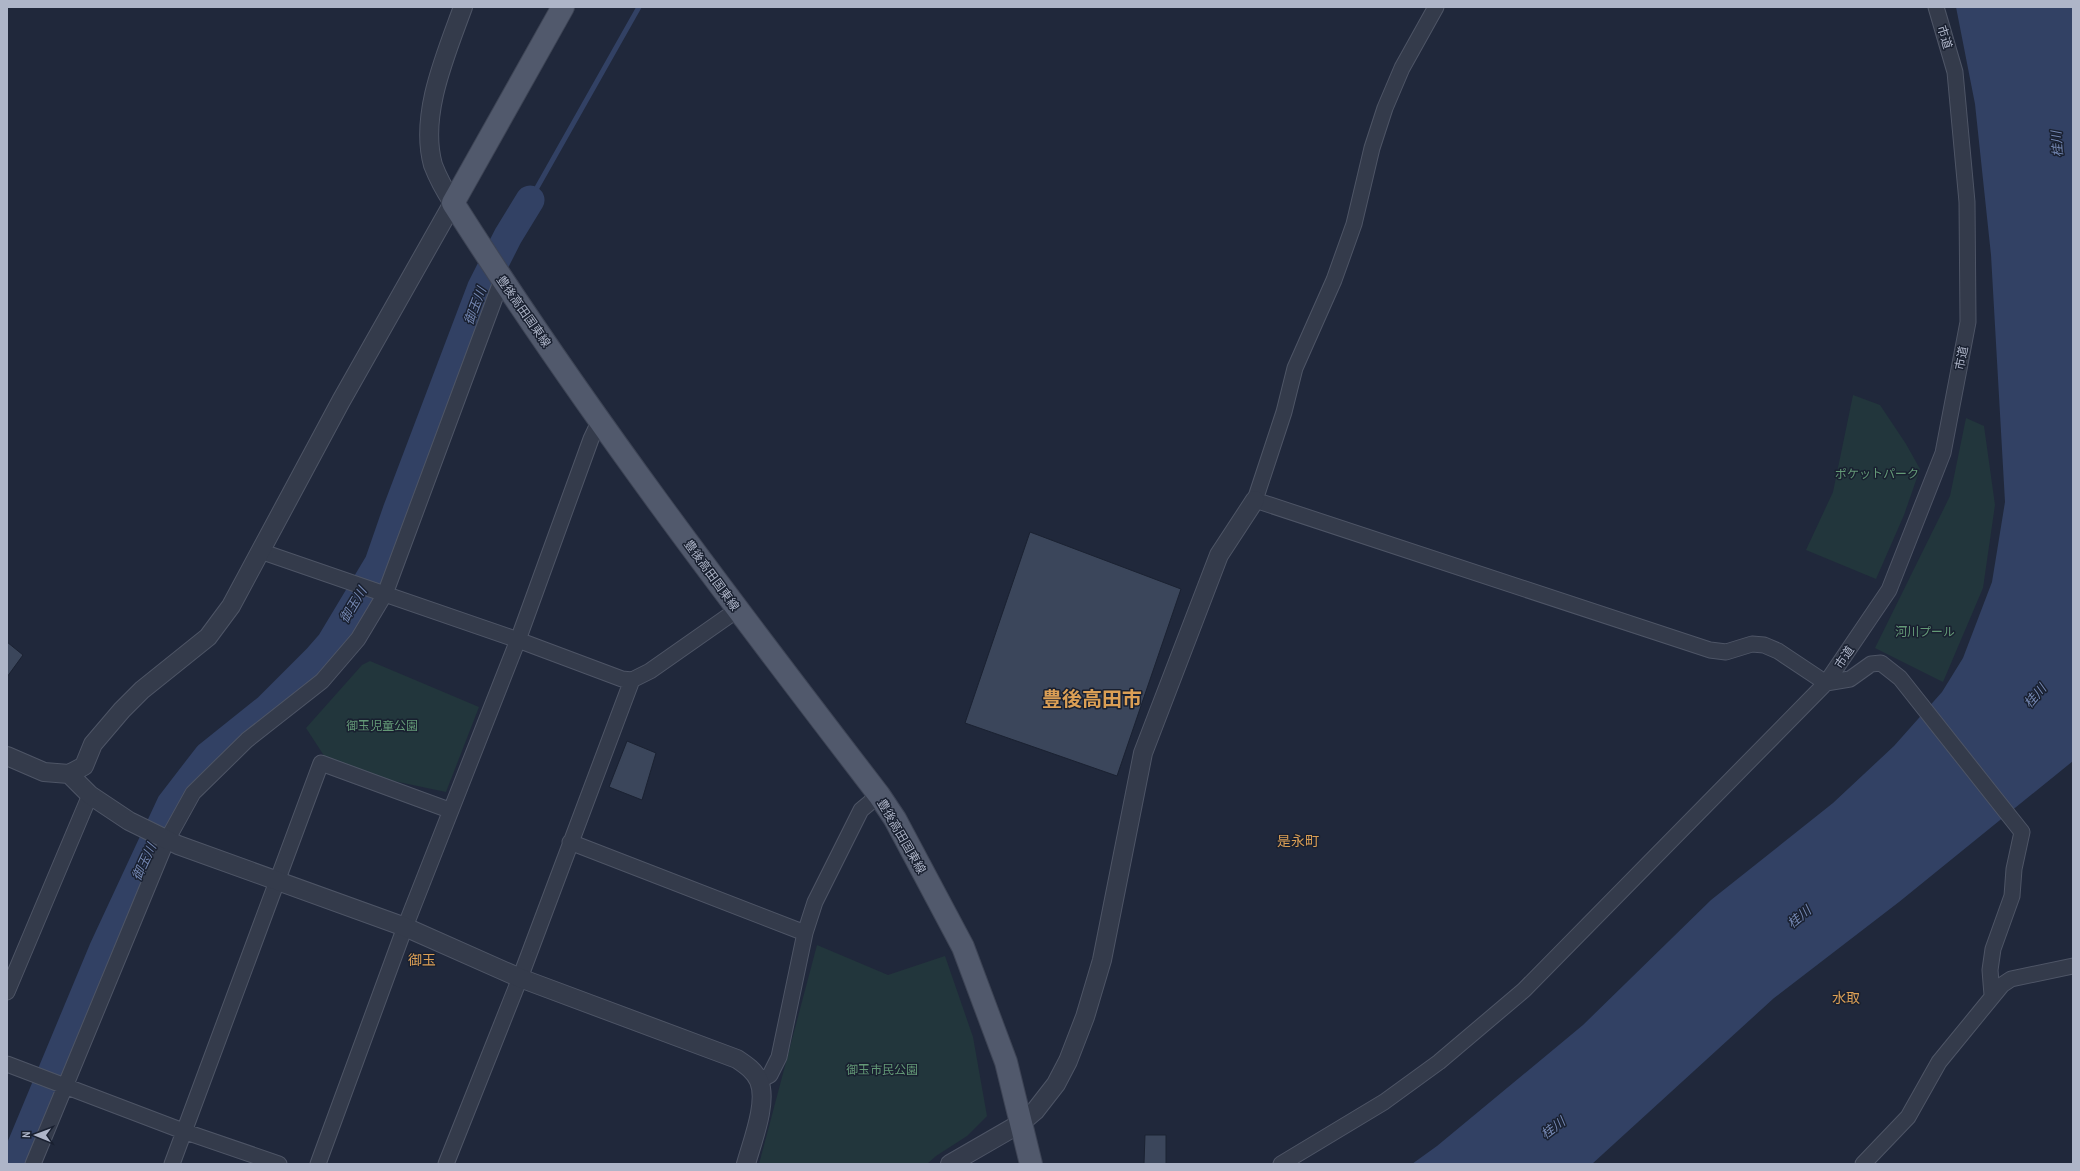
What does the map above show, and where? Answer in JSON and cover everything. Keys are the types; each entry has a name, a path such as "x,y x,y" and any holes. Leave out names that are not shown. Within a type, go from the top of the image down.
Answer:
{"main road":[{"path":"452,203 563,7"},
{"name":"豊後高田国東線","path":"452,203 501,278 600,420 737,610 878,794 895,819 963,947 1006,1062 1031,1164"}],"street":[{"path":"7,756 44,772 69,774 84,766 93,744 137,695 208,637 231,606 341,402 452,203 433,165 429,134 430,118 436,88 463,7"},
{"path":"950,1164 1021,1123 1035,1111 1056,1084 1068,1061 1085,1017 1102,960 1143,753 1219,556 1255,500 1284,412 1295,368 1334,280 1354,224 1372,148 1385,108 1402,68 1436,7"},
{"name":"市道","path":"1281,1164 1384,1102 1439,1062 1524,990 1826,683 1889,590 1943,452 1968,322 1968,202 1956,72 1936,7"},
{"path":"33,1164 167,840 193,792 247,740 322,680 358,639 385,594 501,278"},
{"path":"318,1164 405,927 518,640 590,439 600,420"},
{"path":"1255,500 1710,650 1726,652 1752,644 1764,645 1778,650 1826,683 1850,679 1871,664 1881,663 1900,678 2022,832 2014,869 2012,896 1993,949 1990,970 1992,995"},
{"path":"260,551 518,640 622,679 632,680 650,671 737,610"},
{"path":"446,1164 520,978 632,680"},
{"path":"172,1164 321,763 450,810"},
{"path":"69,774 90,795 129,821 167,840 405,927 520,978 737,1059 747,1065 759,1081 761,1090 760,1114 746,1164"},
{"path":"759,1081 770,1075 779,1057 805,933 815,902 861,810 878,794"},
{"path":"7,992 90,795"},
{"path":"570,842 805,933"},
{"path":"1863,1164 1908,1117 1939,1062 1992,995 2002,985 2012,979 2073,966"},
{"path":"7,1064 183,1132 279,1164"}],"green space":[{"name":"ポケットパーク","path":"1853,395 1880,405 1906,444 1920,469 1904,515 1876,579 1806,550 1833,492"},
{"name":"河川プール","path":"1966,418 1984,426 1995,505 1983,588 1943,682 1875,648 1950,496"},
{"name":"御玉児童公園","path":"370,661 479,707 446,792 332,768 306,728 362,665"},
{"name":"御玉市民公園","path":"817,945 888,975 945,956 973,1037 987,1116 967,1136 936,1156 927,1164 759,1164"}],"water":[{"name":"桂川","path":"1956,7 2073,7 2073,761 1899,902 1774,998 1592,1164 1412,1164 1437,1146 1583,1025 1711,900 1833,803 1894,746 1942,692 1963,658 1992,582 2005,502 1991,255 1975,104"}],"building":[{"path":"1030,532 1181,589 1117,776 965,723"},
{"path":"7,642 23,655 7,677"},
{"path":"627,741 656,753 642,800 609,787"},
{"path":"1145,1135 1166,1135 1166,1164 1144,1164"}],"waterway":[{"name":"御玉川","path":"530,200 639,7"},
{"name":"御玉川","path":"14,1164 104,948 171,804 208,756 268,708 331,643 379,563 397,511 482,287 508,236 530,200"}],"district":[{"name":"豊後高田市","path":"1092,699"},
{"name":"是永町","path":"1298,841"},
{"name":"御玉","path":"422,960"},
{"name":"水取","path":"1846,998"}]}
